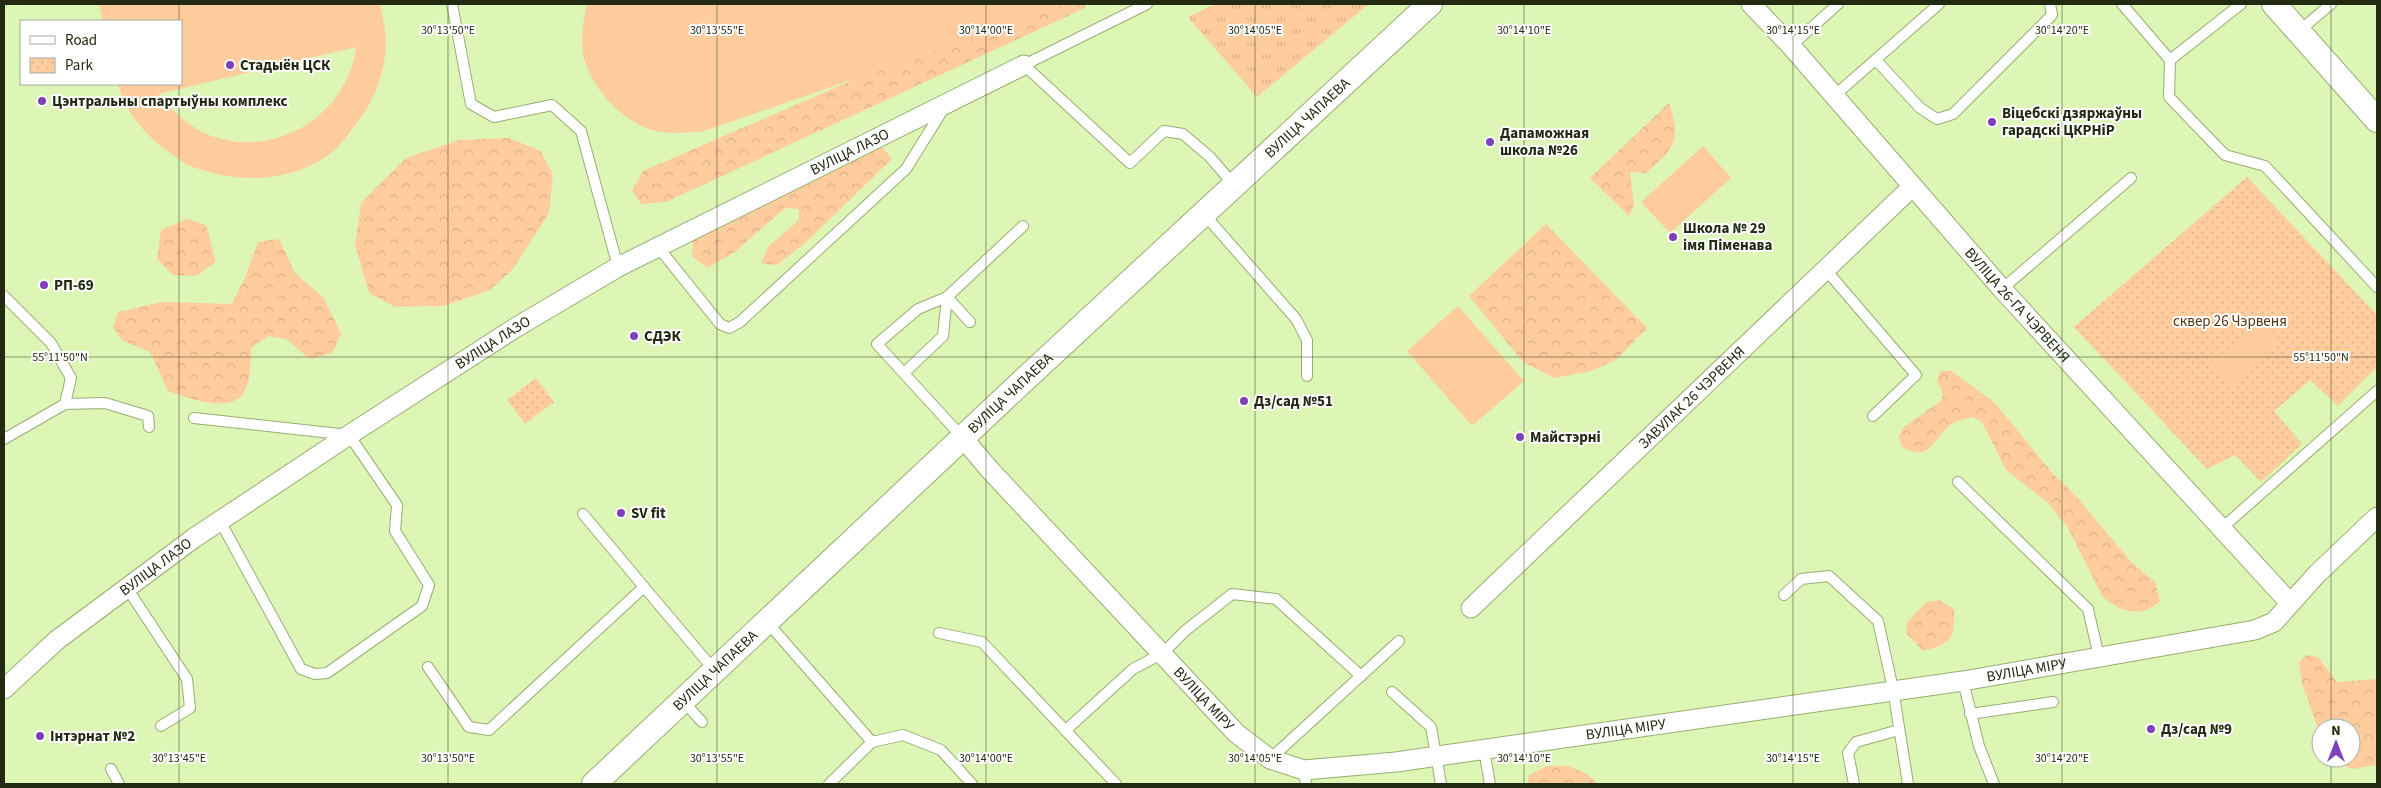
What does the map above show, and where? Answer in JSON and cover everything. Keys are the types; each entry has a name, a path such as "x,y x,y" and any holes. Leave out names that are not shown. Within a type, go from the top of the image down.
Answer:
{"street":[{"name":"ВУЛІЦА ЧАПАЕВА","path":"594,784 1234,184 1430,4"},
{"name":"ВУЛІЦА 26-ГА ЧЭРВЕНЯ","path":"1751,4 1791,46 1912,188 2002,289 2289,602"},
{"path":"2274,4 2377,120"},
{"name":"ВУЛІЦА ЛАЗО","path":"4,689 56,640 220,521 348,435 516,328 618,267 1024,64"},
{"name":"ЗАВУЛАК 26 ЧЭРВЕНЯ","path":"1471,608 1912,188"},
{"name":"ВУЛІЦА МІРУ","path":"963,438 989,469 1236,733 1270,759 1305,777 1893,689 1963,681 2255,630 2274,622 2289,602 2377,517"}],"lane":[{"path":"452,4 471,104 494,117 552,104 580,131 618,267"},
{"path":"1147,4 1024,64 1130,163 1164,131 1183,134 1210,157 1234,184"},
{"path":"1791,46 1838,4"},
{"path":"1834,96 1939,4"},
{"path":"1876,60 1920,108 1937,119 1953,114 2052,15 2050,4"},
{"path":"2122,4 2170,60 2169,97 2225,155 2265,166 2377,287"},
{"path":"2170,60 2241,4"},
{"path":"2299,31 2331,4"},
{"path":"658,247 720,324 729,328 740,322 906,169 948,102"},
{"path":"2002,289 2131,178"},
{"path":"1204,214 1296,319 1307,340 1308,376"},
{"path":"963,438 877,344 918,309 947,298 1023,226"},
{"path":"1826,270 1916,375 1874,416"},
{"path":"4,296 50,343 72,378 65,404"},
{"path":"904,373 943,336 947,298"},
{"path":"947,298 970,322"},
{"path":"2222,528 2377,391"},
{"path":"4,439 65,404 105,403 148,416 149,427"},
{"path":"194,418 348,435 397,505 395,531 429,584 422,606 328,673 315,674 300,669 220,521"},
{"path":"1958,482 2088,609 2099,657"},
{"path":"583,514 715,671"},
{"path":"1784,595 1801,579 1829,576 1878,621 1893,689 1908,784"},
{"path":"428,667 469,727 489,730 644,587"},
{"path":"127,588 188,679 190,708 161,726"},
{"path":"1066,730 1133,669 1163,653 1186,631 1232,594 1276,599 1361,676"},
{"path":"767,622 872,742"},
{"path":"939,633 982,642 1116,784"},
{"path":"1270,759 1400,641"},
{"path":"1963,681 1979,746 1994,784"},
{"path":"1392,692 1431,727 1440,784"},
{"path":"683,701 702,722"},
{"path":"1970,714 2053,702"},
{"path":"1854,784 1848,754 1856,742 1899,730"},
{"path":"829,784 872,742 903,735 941,750 972,784"},
{"path":"1484,750 1490,784"},
{"path":"111,769 119,784"}],"green space":[{"path":"99,4 380,4 386,45 384,65 370,102 349,134 332,152 295,172 259,178 241,177 205,171 188,165 150,137 136,121 121,94 118,85 182,85 182,20 103,20","holes":["356,47 350,71 340,92 325,110 306,125 286,135 263,141 239,142 215,137 198,130 184,120 158,94"]},
{"path":"587,4 1065,4 1039,15 701,132 676,133 652,130 629,119 599,89 586,65 583,53 583,28"},
{"path":"1028,4 1085,4 1085,8 666,202 641,204 632,191 643,171"},
{"path":"1216,4 1369,4 1257,97 1188,17"},
{"path":"1669,103 1675,126 1673,142 1670,150 1664,157 1646,173 1630,172 1634,205 1629,216 1590,178"},
{"path":"509,138 541,151 553,175 549,213 512,270 490,290 443,306 395,307 369,293 355,245 361,203 406,158 459,140"},
{"path":"873,146 883,148 892,159 804,244 777,265 761,263 768,247 799,220 799,209 785,208 735,252 707,268 692,256 693,237"},
{"path":"1703,146 1731,178 1670,233 1641,202"},
{"name":"сквер 26 Чэрвеня","path":"2247,177 2377,315 2377,367 2338,406 2310,380 2274,411 2302,444 2261,482 2235,455 2207,469 2074,327"},
{"path":"187,219 206,225 216,262 196,276 173,275 157,259 161,230"},
{"path":"1546,224 1647,328 1617,359 1591,371 1554,378 1523,362 1469,296"},
{"path":"279,239 295,273 324,298 341,334 332,353 310,359 286,339 268,336 251,348 248,384 243,394 236,400 227,403 207,402 168,391 150,352 123,341 113,328 118,312 162,302 232,304 246,275 258,242"},
{"path":"1458,306 1524,381 1472,426 1407,351"},
{"path":"2261,320 2281,342 2230,386 2210,364"},
{"path":"1941,371 1951,371 1994,402 2053,474 2076,496 2131,562 2155,582 2160,601 2153,607 2139,612 2116,606 2102,596 2068,528 2048,503 2006,470 1982,422 1972,417 1950,425 1930,448 1925,451 1911,451 1901,446 1899,436 1904,427 1942,400 1942,390 1937,381"},
{"path":"536,378 554,402 525,424 507,400"},
{"path":"1939,600 1954,609 1954,627 1950,638 1946,642 1923,651 1907,634 1906,624 1926,602"},
{"path":"2307,655 2318,657 2337,682 2377,679 2377,765 2361,768 2361,718 2314,718 2302,683 2299,662"},
{"path":"1547,766 1568,766 1587,774 1598,784 1527,784 1529,775"}],"place":[{"name":"Стадыён ЦСК","path":"230,65"},
{"name":"Цэнтральны спартыўны комплекс","path":"42,101"},
{"name":"Віцебскі дзяржаўны гарадскі ЦКРНіР","path":"1992,122"},
{"name":"Дапаможная школа №26","path":"1490,142"},
{"name":"Школа № 29 імя Піменава","path":"1673,237"},
{"name":"РП-69","path":"44,285"},
{"name":"СДЭК","path":"634,336"},
{"name":"Дз/сад №51","path":"1244,401"},
{"name":"Майстэрні","path":"1520,437"},
{"name":"SV fit","path":"621,513"},
{"name":"Дз/сад №9","path":"2151,729"},
{"name":"Інтэрнат №2","path":"40,736"}]}
